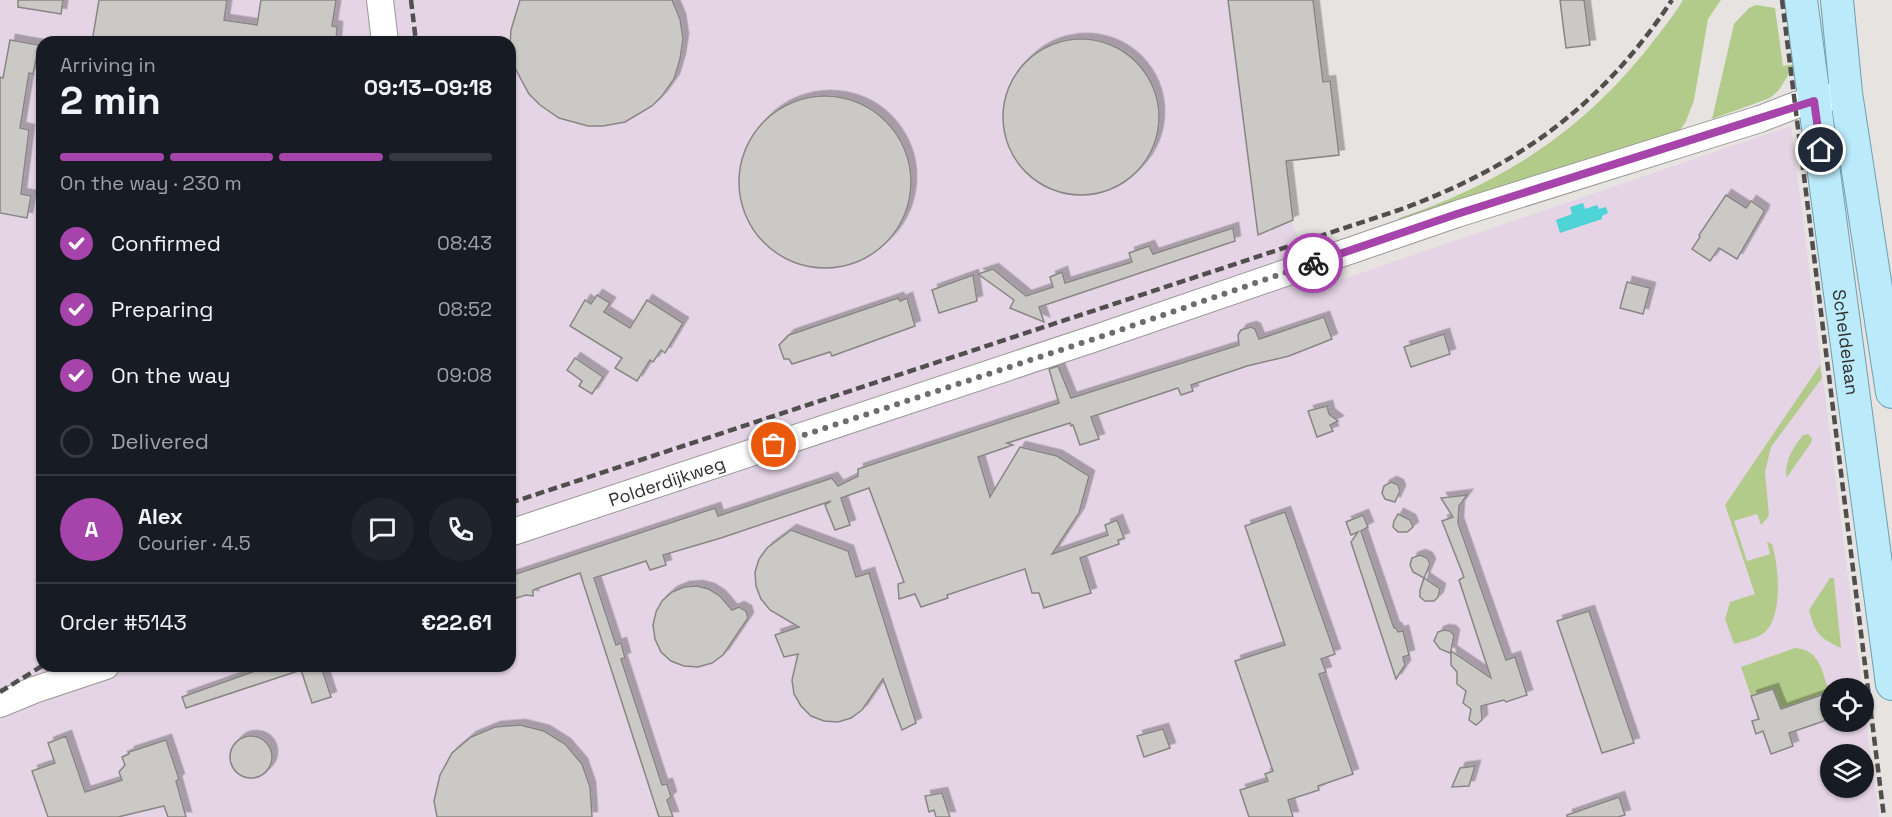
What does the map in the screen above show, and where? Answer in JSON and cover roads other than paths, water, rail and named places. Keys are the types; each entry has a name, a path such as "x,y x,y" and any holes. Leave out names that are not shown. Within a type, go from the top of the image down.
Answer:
{"main road":[{"name":"Scheldelaan","path":"1801,0 1892,684"},
{"name":"Scheldelaan","path":"1836,0 1846,93 1892,389"},
{"path":"1853,390 1892,389"}],"street":[{"path":"380,0 385,36"},
{"name":"Polderdijkweg","path":"516,530 1082,342 1457,214 1814,101 1846,93"},
{"path":"0,704 88,672"}],"water":[{"path":"1583,203 1585,209 1597,205 1599,209 1606,207 1608,213 1602,216 1602,219 1560,233 1556,220 1572,214 1570,207"}],"railway":[{"path":"411,0 415,36"},
{"path":"516,501 1399,210 1442,193 1519,153 1586,102 1645,38 1672,0"},
{"path":"1782,0 1884,817"},
{"path":"0,692 36,670"}]}
